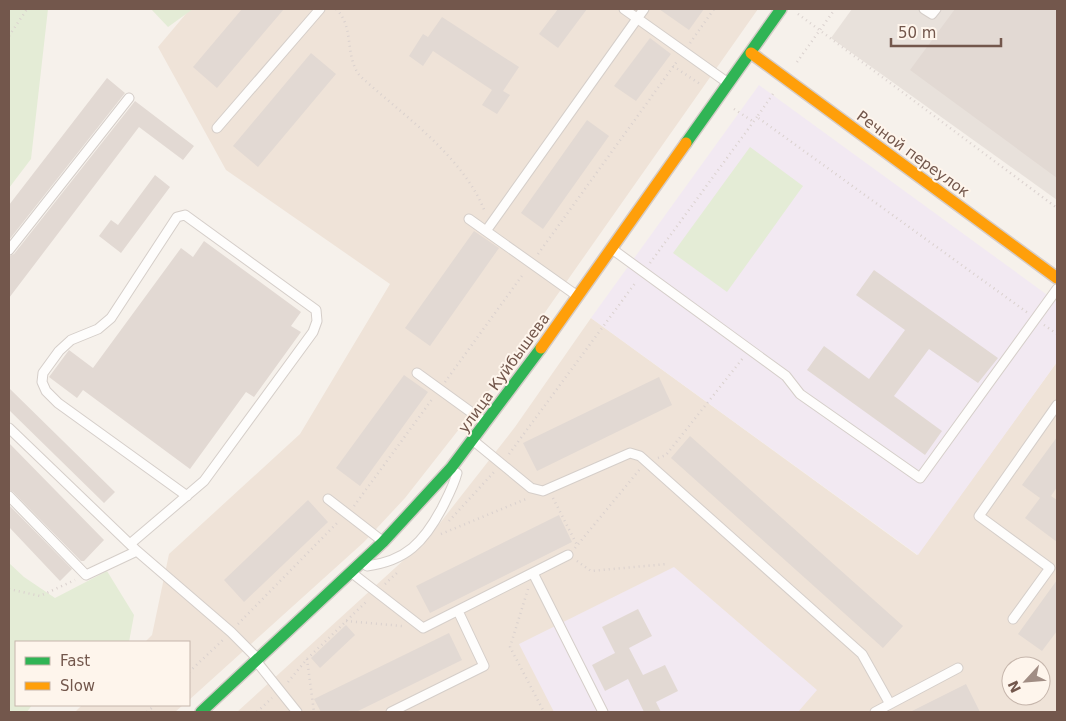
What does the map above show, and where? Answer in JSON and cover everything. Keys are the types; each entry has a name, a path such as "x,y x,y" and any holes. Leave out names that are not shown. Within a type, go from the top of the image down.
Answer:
{"street":[{"name":"улица Куйбышева","path":"201,712 383,542 413,512 462,454 578,297 782,9"},
{"name":"Речной переулок","path":"751,53 1057,278"}],"lane":[{"path":"217,128 320,9"},
{"path":"624,9 729,84"},
{"path":"488,228 644,9"},
{"path":"924,9 932,14 936,9"},
{"path":"9,250 129,98"},
{"path":"130,544 187,496 204,481 313,332 317,321 316,310 185,215 177,217 111,318 98,329 71,340 59,351 43,373 42,382 46,390 58,403 187,496"},
{"path":"469,219 488,228 578,297"},
{"path":"612,249 786,376 800,394 920,478 1057,289"},
{"path":"417,373 486,423"},
{"path":"1013,619 1050,568 979,516 1057,405"},
{"path":"9,428 130,544 231,632 257,660 298,712"},
{"path":"473,440 531,488 546,490 630,453 640,456 862,654 890,704"},
{"path":"354,570 396,560 422,541 455,483 462,454"},
{"path":"9,496 86,575 138,551"},
{"path":"328,499 383,542"},
{"path":"354,570 376,592 423,628 568,556"},
{"path":"533,573 603,712"},
{"path":"391,712 484,666 458,611"},
{"path":"875,712 958,668"}],"path":[{"path":"9,36 27,9"},
{"path":"336,9 348,28 349,48 353,67 360,76 449,156 467,178 484,208 488,228"},
{"path":"190,671 231,632 360,500 714,9"},
{"path":"448,522 502,464 835,9"},
{"path":"794,10 819,31 1057,208"},
{"path":"673,66 700,84"},
{"path":"729,105 754,122"},
{"path":"757,117 1057,334"},
{"path":"667,564 591,572 568,556 646,462 666,455 750,349"},
{"path":"442,529 435,537 546,490 578,545"},
{"path":"257,712 280,691 306,659 402,567"},
{"path":"533,573 510,647 544,712"},
{"path":"9,589 40,596 86,575"},
{"path":"346,621 423,628"},
{"path":"306,659 314,712"}],"shaded area":[{"path":"190,9 758,9 496,382 405,498 364,542 190,699 190,641 146,641 152,635 169,554 300,434 390,284 226,170 158,47"},
{"path":"852,9 1057,9 1057,200 831,38"},
{"path":"759,85 1057,302 1057,362 918,555 591,318"},
{"path":"591,318 917,555 1057,362 1057,712 237,712 429,537 515,427"},
{"path":"674,567 817,690 798,712 554,712 519,644"},
{"path":"81,706 182,706 175,712 75,712"}],"green space":[{"path":"9,9 48,9 31,159 9,188"},
{"path":"151,9 193,9 168,27"},
{"path":"750,147 803,186 727,292 673,253"},
{"path":"9,563 24,577 55,598 107,571 134,615 129,641 15,641 15,706 31,706 27,712 9,712"}],"building":[{"path":"242,9 284,9 217,88 193,67"},
{"path":"558,9 587,9 558,48 539,34"},
{"path":"659,9 704,9 689,30"},
{"path":"955,9 1057,9 1057,178 910,70"},
{"path":"442,17 519,67 503,91 510,95 497,114 482,105 492,90 433,51 423,66 409,56 423,34 428,37"},
{"path":"650,38 671,54 636,101 614,86"},
{"path":"311,53 336,74 258,167 233,146"},
{"path":"107,78 125,93 9,240 9,205"},
{"path":"135,101 194,146 183,160 139,127 9,298 9,256 14,254"},
{"path":"587,120 609,136 543,229 521,213"},
{"path":"155,175 170,187 121,253 99,236 111,220 118,225"},
{"path":"474,231 499,248 430,346 405,328"},
{"path":"204,241 301,312 291,326 301,332 254,397 246,392 190,469 83,390 77,398 49,377 69,350 93,368 181,248 193,257"},
{"path":"874,270 998,358 978,383 929,349 894,396 942,431 925,455 807,370 824,346 869,379 905,330 856,295"},
{"path":"404,375 428,392 360,486 336,468"},
{"path":"659,377 672,405 537,471 523,443"},
{"path":"9,388 115,492 104,503 9,410"},
{"path":"690,436 903,626 883,648 671,458"},
{"path":"1057,437 1057,487 1051,496 1057,500 1057,542 1025,518 1040,498 1022,485"},
{"path":"9,443 104,540 84,561 81,561 9,490"},
{"path":"308,500 328,522 244,602 224,580"},
{"path":"9,505 72,569 60,581 9,527"},
{"path":"559,515 572,542 430,613 416,586"},
{"path":"1057,580 1057,631 1042,651 1018,634"},
{"path":"638,609 652,636 629,648 643,675 665,665 678,691 656,702 661,712 644,712 628,679 605,691 592,665 615,653 602,627"},
{"path":"346,625 355,635 320,668 311,658"},
{"path":"449,633 462,660 356,712 321,712 314,699"},
{"path":"966,684 980,712 910,712"}],"traffic: fast":[{"path":"686,143 781,9"},
{"path":"201,712 383,542 451,468 541,348"}],"traffic: slow":[{"path":"751,53 1057,278"},
{"path":"541,348 686,143"}]}
